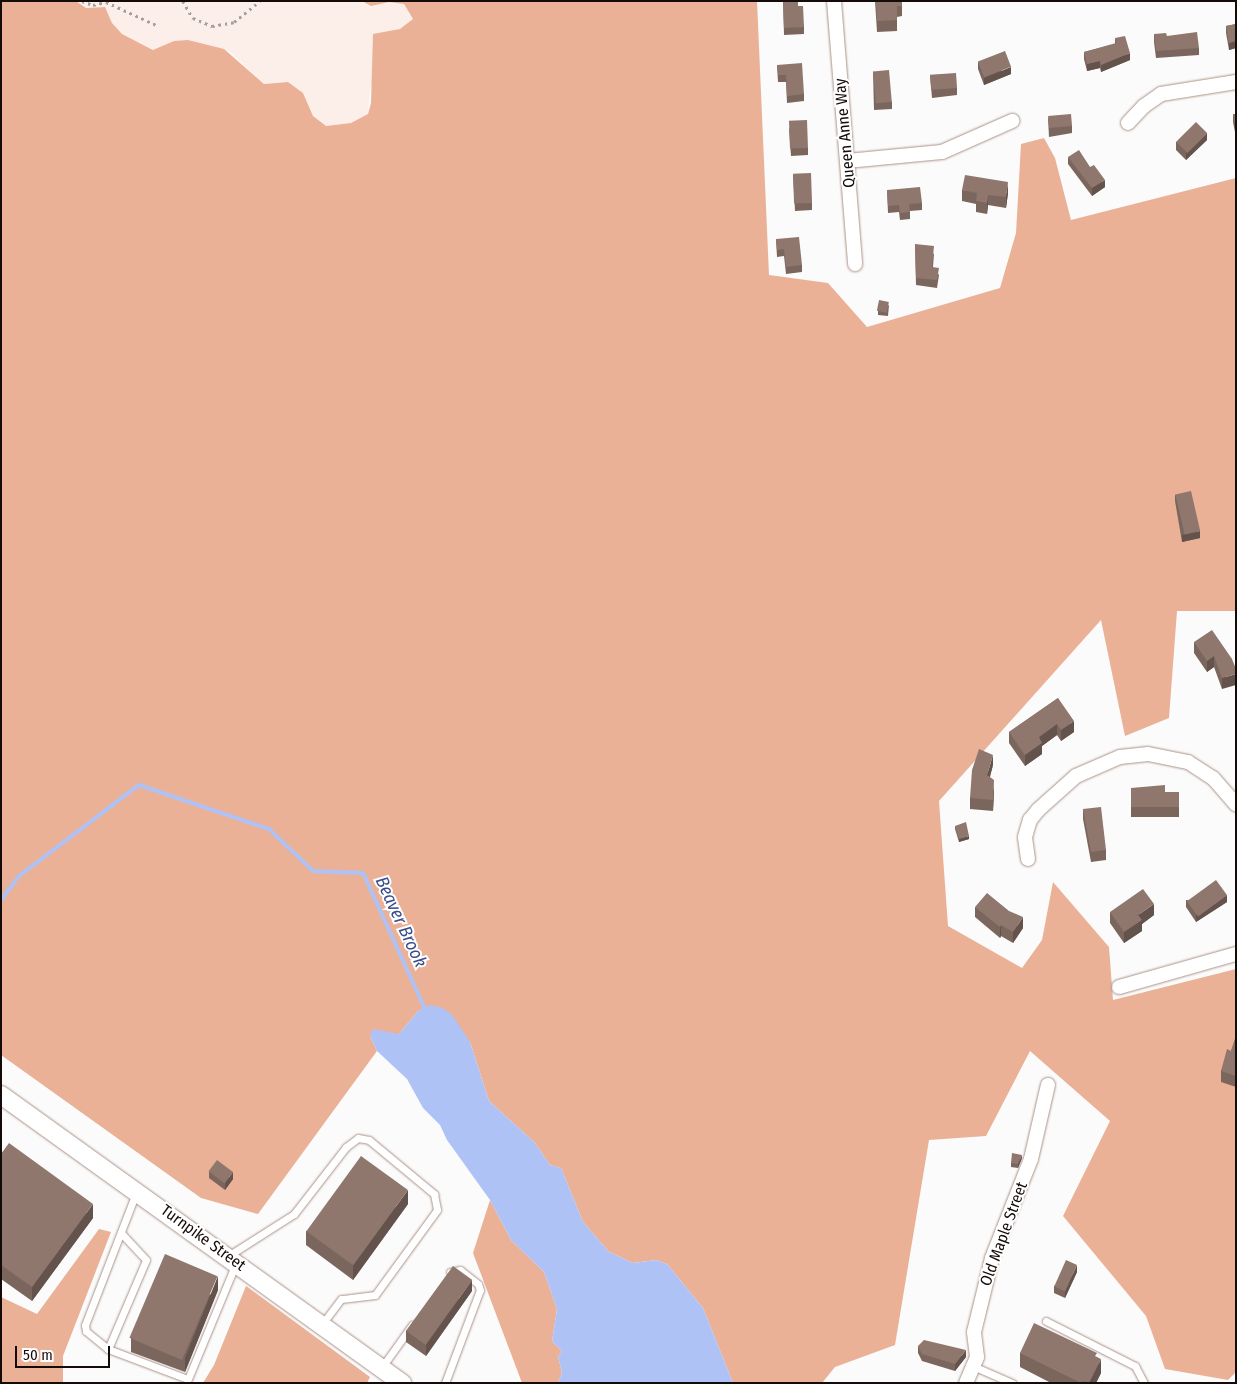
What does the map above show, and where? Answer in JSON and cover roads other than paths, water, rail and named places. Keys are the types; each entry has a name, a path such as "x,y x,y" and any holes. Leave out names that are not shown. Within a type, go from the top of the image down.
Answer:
{"street":[{"name":"Queen Anne Way","path":"834,1 855,264"},
{"path":"1128,123 1144,106 1161,94 1236,82"},
{"path":"847,162 942,152 1012,121"},
{"path":"1028,859 1027,829 1044,804 1076,776 1120,757 1148,754 1176,757 1209,775 1236,804"},
{"path":"1119,987 1236,954"},
{"name":"Old Maple Street","path":"966,1383 977,1357 974,1332 992,1258 1031,1159 1048,1085"},
{"name":"Turnpike Street","path":"1,1095 137,1190 402,1383"}],"lane":[{"path":"137,1190 122,1234 84,1325 86,1331 108,1349 188,1379 232,1259 294,1214 346,1147 358,1138 369,1140 434,1194 437,1210 375,1295 341,1299 322,1324"},
{"path":"108,1349 146,1260 122,1234"},
{"path":"445,1278 451,1270 460,1270 478,1284 480,1290 445,1383"},
{"path":"381,1368 418,1316"},
{"path":"1046,1320 1135,1366 1144,1383"},
{"path":"973,1366 1012,1383"}],"water":[{"path":"430,1005 443,1008 453,1016 470,1042 489,1101 535,1143 550,1165 561,1168 583,1222 609,1252 633,1263 656,1260 667,1264 703,1308 733,1383 558,1383 562,1372 558,1357 562,1351 552,1341 557,1309 544,1272 511,1240 490,1200 447,1140 440,1125 423,1108 407,1079 377,1051 370,1036 373,1029 399,1034 419,1010"}],"waterway":[{"name":"Beaver Brook","path":"1,900 19,876 139,785 269,829 313,871 363,873 426,1011"}]}
